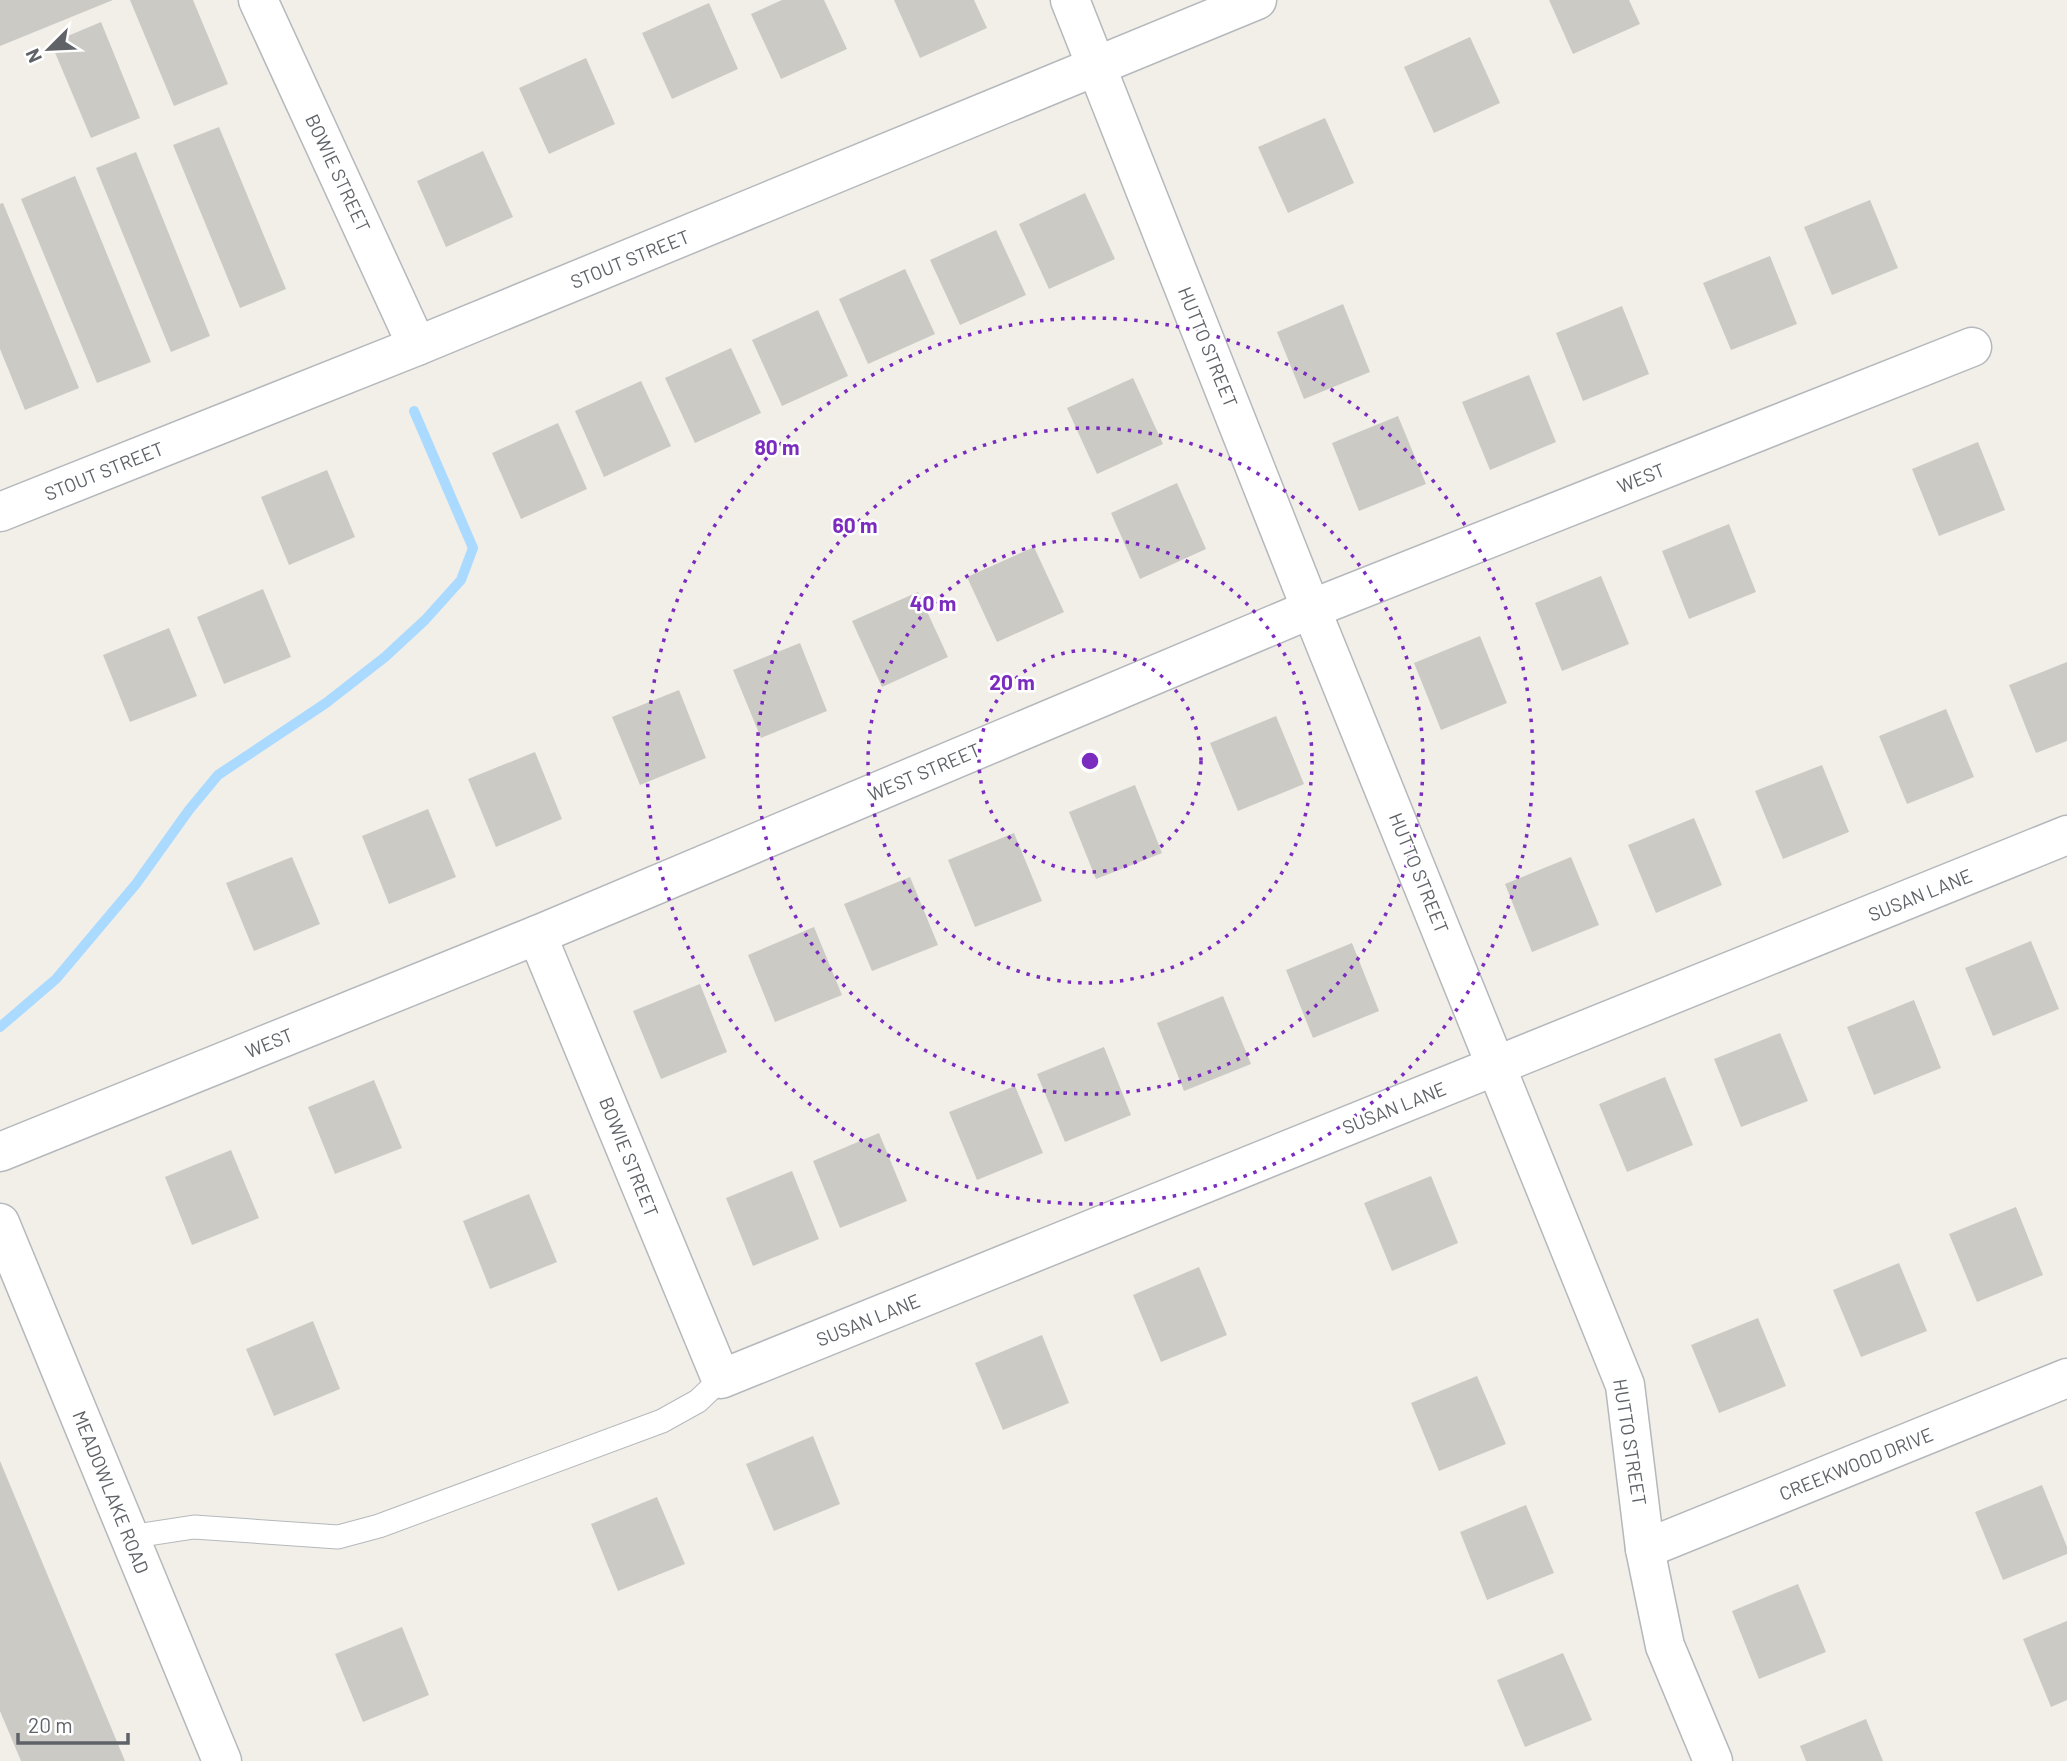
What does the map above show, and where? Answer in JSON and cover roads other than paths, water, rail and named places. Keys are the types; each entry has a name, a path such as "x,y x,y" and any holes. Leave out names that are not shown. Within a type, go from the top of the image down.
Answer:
{"street":[{"name":"BOWIE STREET","path":"258,0 417,346"},
{"name":"HUTTO STREET","path":"1070,0 1311,609 1625,1385 1645,1549 1665,1646 1713,1761"},
{"name":"STOUT STREET","path":"0,512 417,346 1257,0"},
{"name":"WEST","path":"1311,609 1972,347"},
{"name":"WEST STREET","path":"537,935 1311,609"},
{"name":"SUSAN LANE","path":"721,1379 2067,835"},
{"name":"BOWIE STREET","path":"537,935 721,1379"},
{"name":"WEST","path":"0,1152 537,935"},
{"name":"MEADOWLAKE ROAD","path":"0,1223 222,1761"},
{"name":"CREEKWOOD DRIVE","path":"1645,1549 2067,1378"}],"lane":[{"path":"130,1537 194,1527 338,1537 379,1526 662,1421 698,1401 721,1379"}],"waterway":[{"path":"0,1027 56,979 136,884 189,810 218,775 326,703 385,657 425,620 461,580 473,548 414,411"}]}
